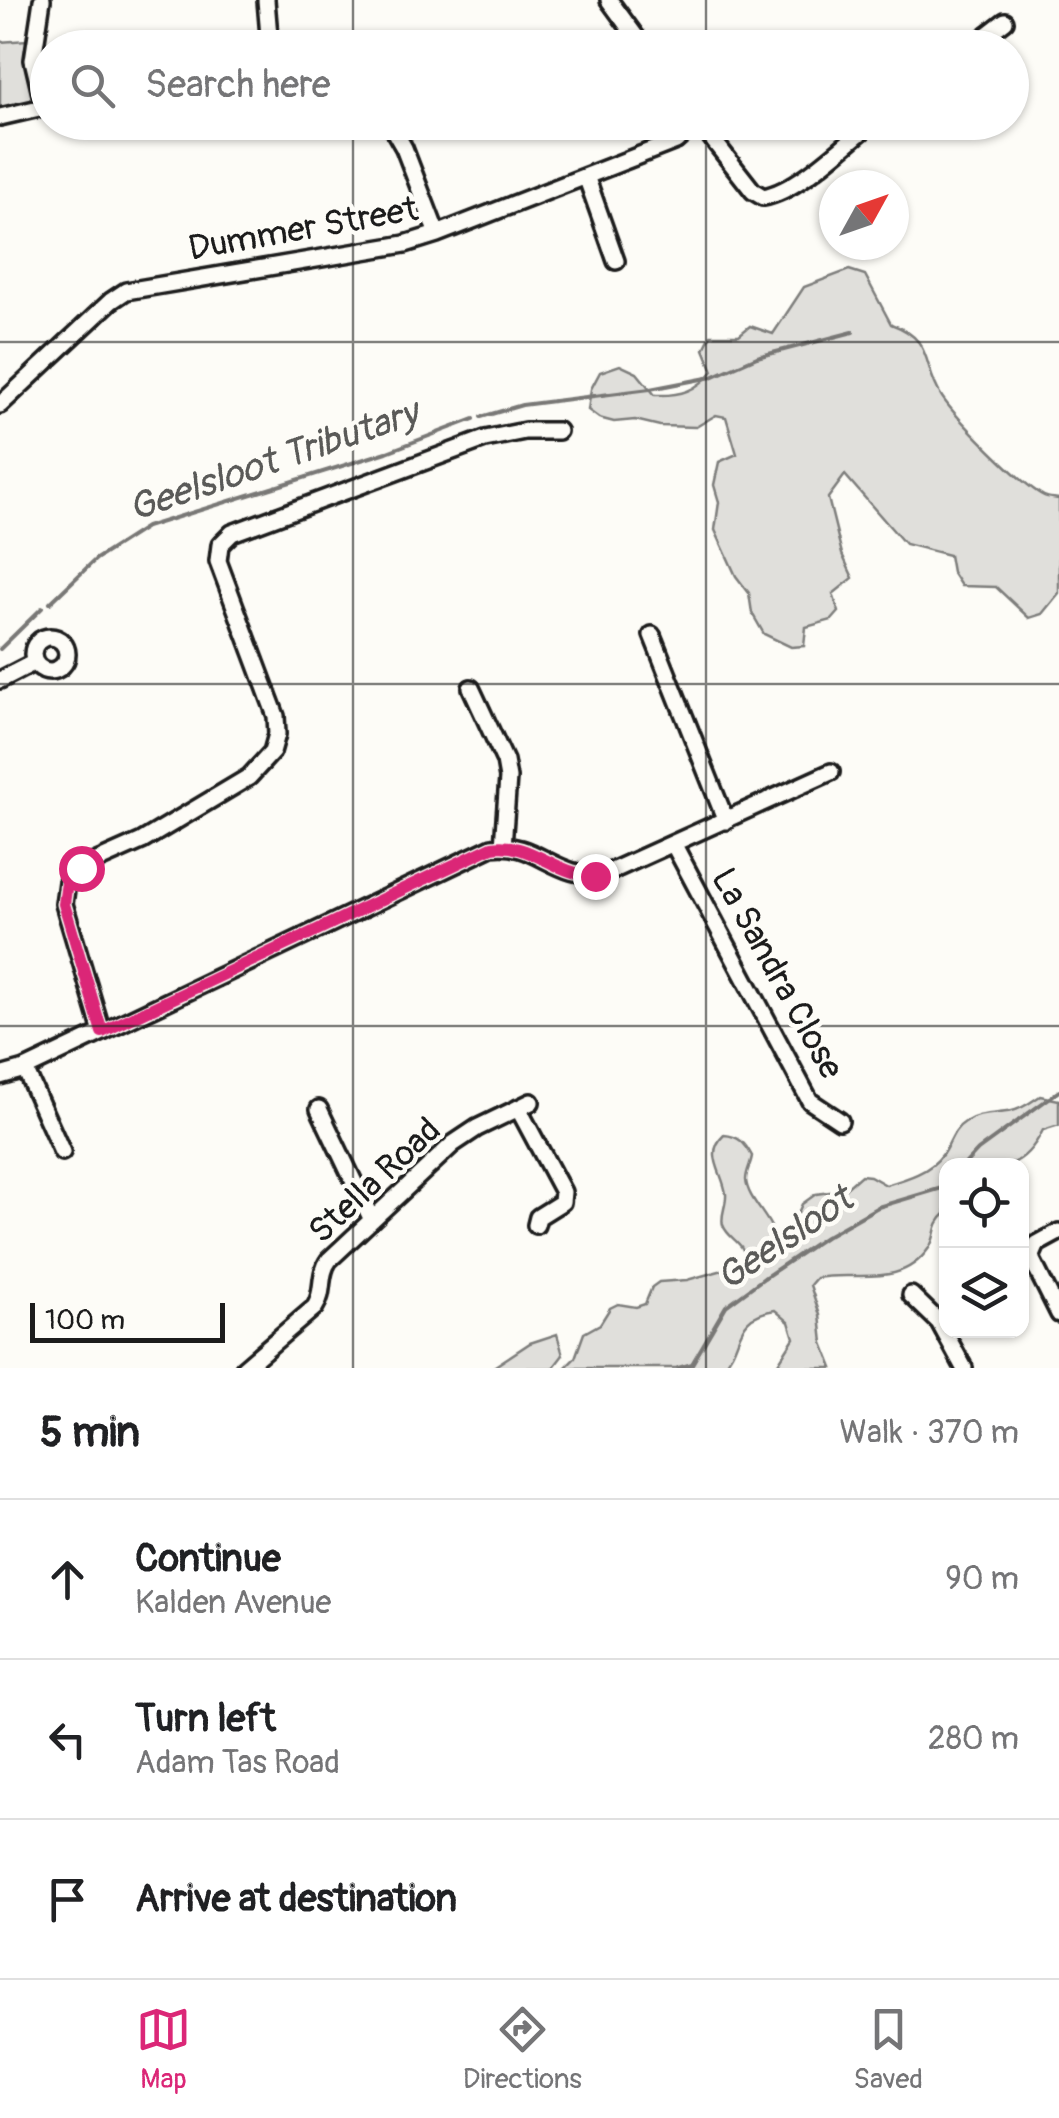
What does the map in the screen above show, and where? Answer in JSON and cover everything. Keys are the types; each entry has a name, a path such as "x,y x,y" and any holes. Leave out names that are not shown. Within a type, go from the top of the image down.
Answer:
{"street":[{"path":"38,30 42,0"},
{"path":"266,0 268,30"},
{"path":"609,0 631,30"},
{"path":"992,30 1005,20"},
{"path":"0,118 30,110"},
{"path":"399,140 437,234"},
{"name":"Dummer Street","path":"0,405 111,300 126,292 405,244 677,140"},
{"path":"712,140 752,191 763,197 780,192 849,140"},
{"path":"586,176 616,261"},
{"path":"537,430 544,446"},
{"path":"102,1032 64,904 67,882 81,868 142,842 250,777 268,759 275,744 276,716 218,561 223,541 232,533 484,439 537,430 558,431"},
{"path":"652,635 726,820"},
{"path":"0,680 34,662"},
{"path":"471,688 505,761 508,778 503,846"},
{"path":"0,1076 25,1069 492,847 522,849 563,871 595,876 616,872 831,772"},
{"name":"La Sandra Close","path":"674,844 810,1101 840,1122"},
{"path":"25,1069 62,1152"},
{"name":"Stella Road","path":"244,1368 315,1306 325,1266 453,1144 525,1105 562,1192 562,1202 538,1216 536,1226"},
{"path":"318,1109 372,1220"},
{"path":"1059,1232 1038,1244 1032,1258 1059,1314"},
{"path":"910,1295 939,1322 964,1368"}],"shaded area":[{"path":"27,40 30,101 0,112 0,42"},
{"path":"849,270 865,275 891,324 905,330 921,346 942,397 961,420 1034,489 1059,499 1059,593 1042,614 1029,618 996,587 961,586 952,572 949,555 905,544 845,475 828,498 842,554 853,578 833,594 839,612 832,620 806,627 804,646 791,647 764,634 752,613 749,593 736,576 715,530 719,502 714,485 719,462 737,454 726,417 716,415 696,427 660,426 635,420 614,422 588,410 591,389 600,372 620,365 637,373 655,395 694,388 713,371 704,349 711,335 739,335 750,326 773,334 804,287"},
{"path":"1040,1096 1059,1100 1059,1125 1043,1130 1024,1156 939,1158 965,1122 1026,1105"},
{"path":"724,1135 738,1139 752,1156 747,1186 773,1231 782,1235 794,1222 802,1204 816,1194 844,1190 861,1175 886,1185 917,1174 939,1158 939,1221 929,1248 917,1261 891,1274 816,1278 810,1285 833,1368 775,1368 794,1338 789,1322 775,1310 761,1313 745,1325 722,1368 565,1368 575,1358 584,1333 600,1324 610,1308 618,1304 645,1304 652,1287 659,1282 687,1280 723,1270 745,1257 722,1221 726,1194 715,1149"},
{"path":"557,1334 563,1355 553,1368 492,1368 530,1343"}],"waterway":[{"name":"Geelsloot Tributary","path":"481,417 522,405 712,377 757,357 853,332"},
{"name":"Geelsloot Tributary","path":"50,603 96,559 146,527 387,452 474,419"},
{"name":"Geelsloot Tributary","path":"0,649 42,608"},
{"name":"Geelsloot","path":"970,1158 1059,1091"},
{"name":"Geelsloot","path":"678,1368 692,1364 726,1306 764,1278 878,1207 939,1189"}],"route":[{"path":"81,868 67,882 64,904 102,1032 492,847 522,849 563,871 595,876"}]}
